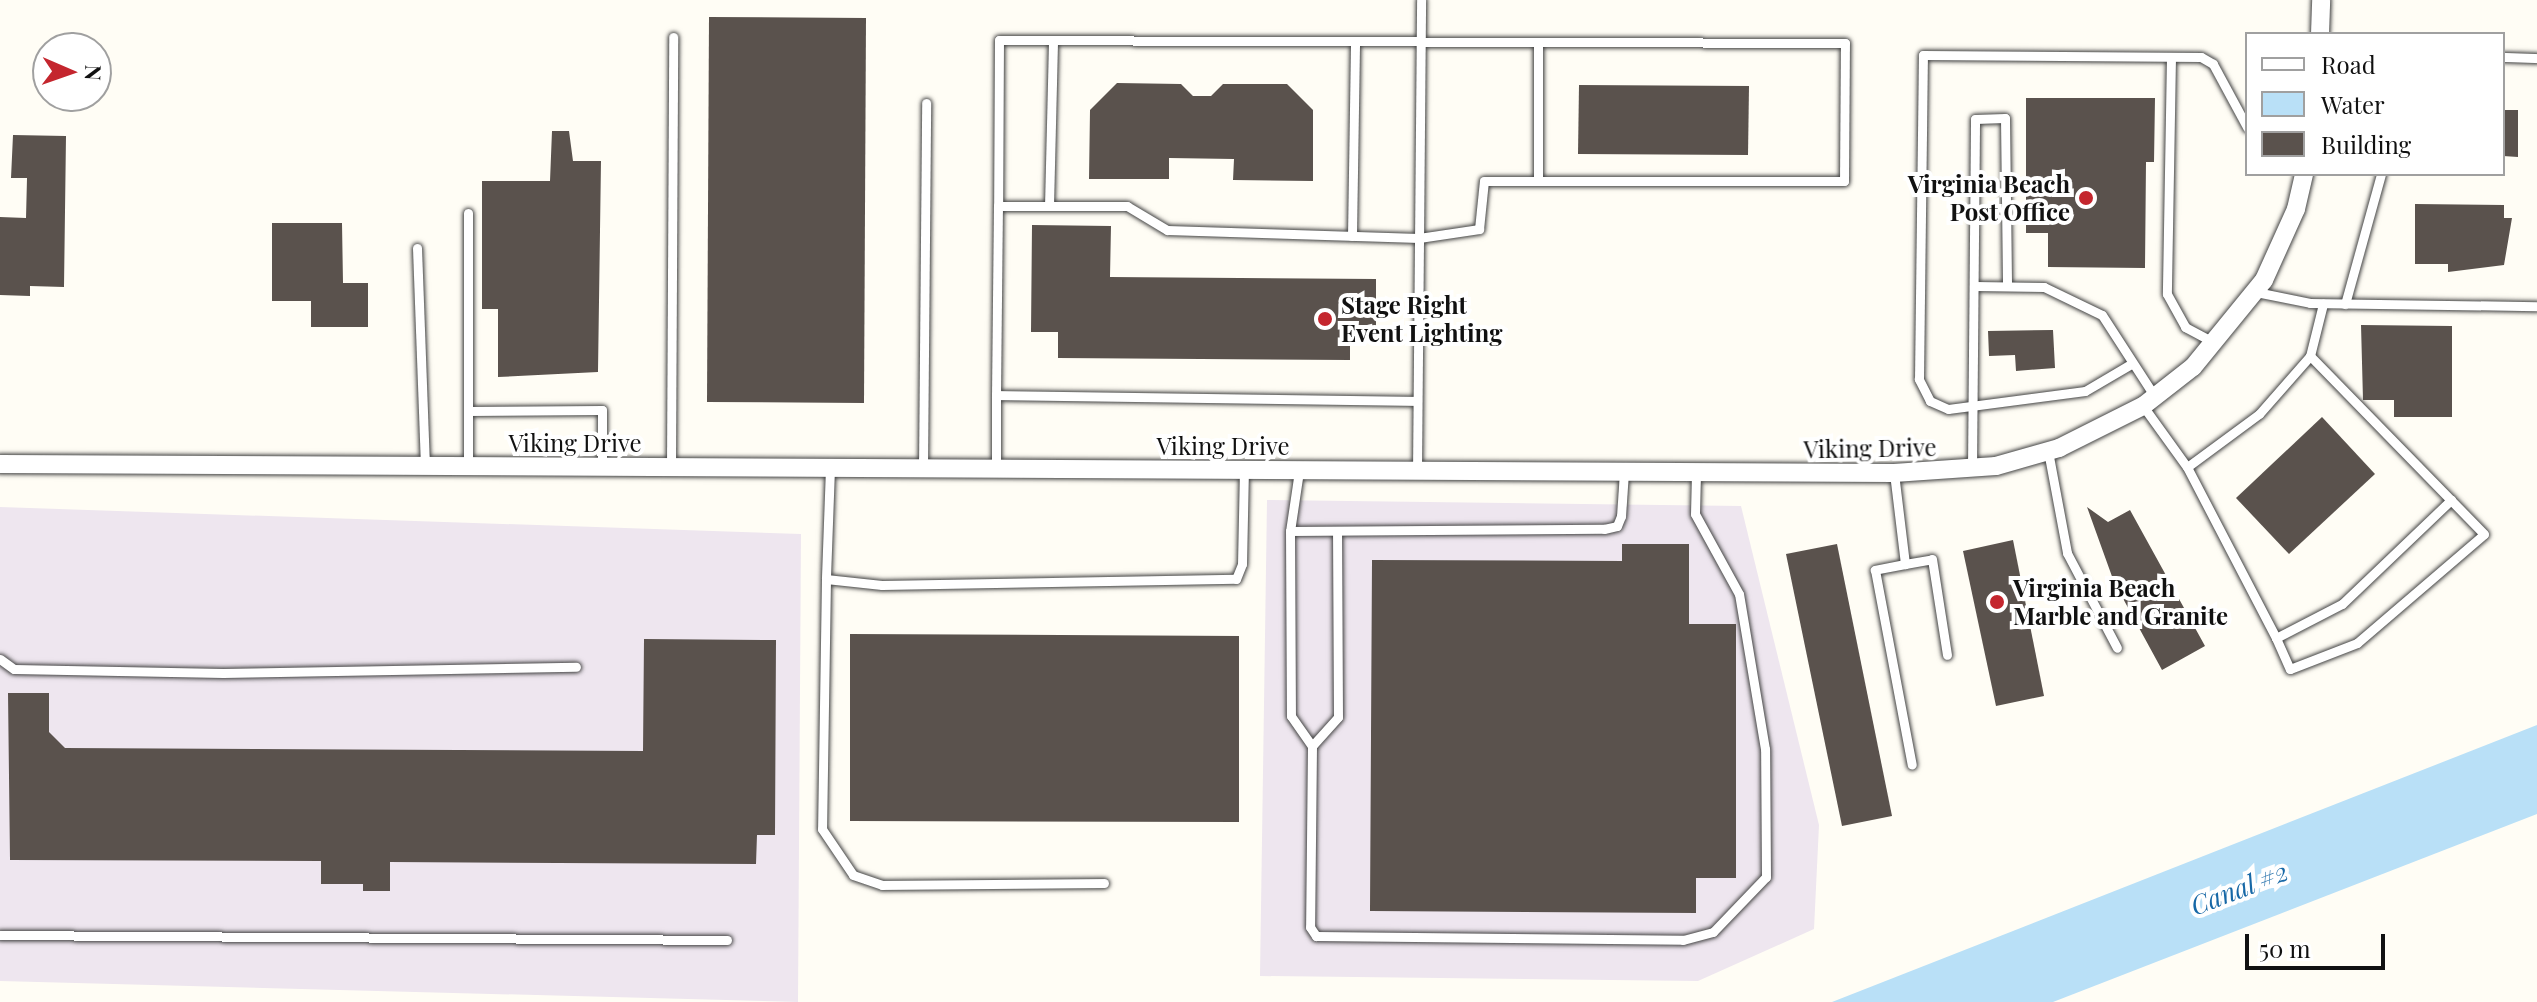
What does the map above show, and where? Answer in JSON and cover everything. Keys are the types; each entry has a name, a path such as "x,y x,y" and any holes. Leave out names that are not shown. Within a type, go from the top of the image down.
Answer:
{"street":[{"path":"2320,32 2321,0"},
{"name":"Viking Drive","path":"0,464 1894,473 1972,468 2048,451 2149,401 2216,344 2256,292 2291,223 2303,176"}],"lane":[{"path":"1417,471 1421,0"},
{"path":"671,467 673,37"},
{"path":"996,469 999,40 1845,43 1844,181 1484,181 1479,229 1419,238 1167,230 1127,206 998,206"},
{"path":"1049,206 1053,41"},
{"path":"1352,236 1355,42"},
{"path":"1538,43 1538,181"},
{"path":"2131,364 2085,391 1948,409 1930,401 1919,379 1923,55 2201,57 2213,64 2245,123"},
{"path":"2171,57 2167,294 2185,327 2216,344"},
{"path":"2505,57 2537,58"},
{"path":"923,469 926,103"},
{"path":"1972,468 1975,119 2005,118 2007,285"},
{"path":"2345,304 2380,176"},
{"path":"468,213 468,466"},
{"path":"417,248 425,466"},
{"path":"1975,286 2044,287 2102,315 2187,467 2290,669 2380,630 2484,534 2310,356"},
{"path":"2256,292 2323,304 2537,306"},
{"path":"2187,467 2259,414 2310,356 2323,304"},
{"path":"996,395 1417,401"},
{"path":"468,411 602,410 602,467"},
{"path":"2048,451 2067,553 2117,648"},
{"path":"830,468 822,829 853,875 882,885 1104,883"},
{"path":"826,579 882,585 1236,579 1242,564 1244,470"},
{"path":"1299,471 1290,531 1291,716 1312,746 1310,927 1316,936 1683,940 1713,932 1766,877 1765,749 1739,594 1695,514 1696,472"},
{"path":"1290,531 1604,529 1617,526 1622,509 1624,472"},
{"path":"1894,473 1905,564"},
{"path":"2276,638 2342,604 2451,500"},
{"path":"1312,746 1338,717 1337,531"},
{"path":"1912,765 1875,570 1932,559 1947,655"},
{"path":"0,659 14,669 209,673 576,667"},
{"path":"0,935 727,940"}],"shaded area":[{"path":"1267,500 1741,506 1819,825 1814,929 1698,981 1260,976"},
{"path":"0,507 801,534 798,1002 0,981"}],"water":[{"name":"Canal #2","path":"2537,725 2537,814 2053,1002 1832,1002"}],"building":[{"path":"709,17 866,18 864,403 707,402"},
{"path":"1117,83 1181,84 1193,96 1211,96 1223,84 1287,84 1313,110 1313,181 1233,180 1234,159 1169,158 1169,179 1089,179 1090,110"},
{"path":"1579,85 1749,86 1748,155 1578,154"},
{"name":"Virginia Beach Post Office","path":"2026,98 2155,98 2154,162 2146,162 2145,268 2048,267 2048,233 2026,233"},
{"path":"2505,110 2518,110 2518,157 2505,156"},
{"path":"552,131 569,131 573,161 601,161 598,372 498,377 498,309 482,309 482,181 550,181"},
{"path":"13,135 66,136 64,287 30,286 30,296 0,295 0,217 26,218 27,178 11,178"},
{"path":"2415,204 2504,205 2504,218 2512,218 2504,265 2448,272 2448,264 2415,264"},
{"path":"272,223 342,223 343,283 368,283 368,327 311,327 311,301 272,301"},
{"path":"1032,225 1111,226 1110,277 1376,279 1376,335 1350,334 1350,360 1058,358 1058,332 1031,332"},
{"path":"2361,325 2452,326 2452,417 2394,417 2394,400 2363,400"},
{"path":"2053,330 2055,368 2016,371 2015,355 1989,356 1988,331"},
{"path":"2322,417 2375,474 2289,554 2236,498"},
{"path":"2087,507 2108,522 2130,510 2205,646 2162,670 2114,582"},
{"name":"Virginia Beach Marble and Granite","path":"2013,540 2044,696 1996,706 1963,551"},
{"path":"1622,544 1689,544 1689,624 1736,624 1736,878 1696,878 1696,913 1370,911 1372,560 1622,561"},
{"path":"1837,544 1892,816 1842,826 1786,554"},
{"path":"850,634 1239,636 1239,822 850,821"},
{"path":"644,639 776,640 775,835 757,835 756,864 390,862 390,891 363,891 363,884 321,884 321,861 10,860 8,693 49,693 49,732 65,748 643,751"}],"place":[{"name":"Virginia Beach Post Office","path":"2086,198"},
{"name":"Stage Right Event Lighting","path":"1325,319"},
{"name":"Virginia Beach Marble and Granite","path":"1997,602"}]}
